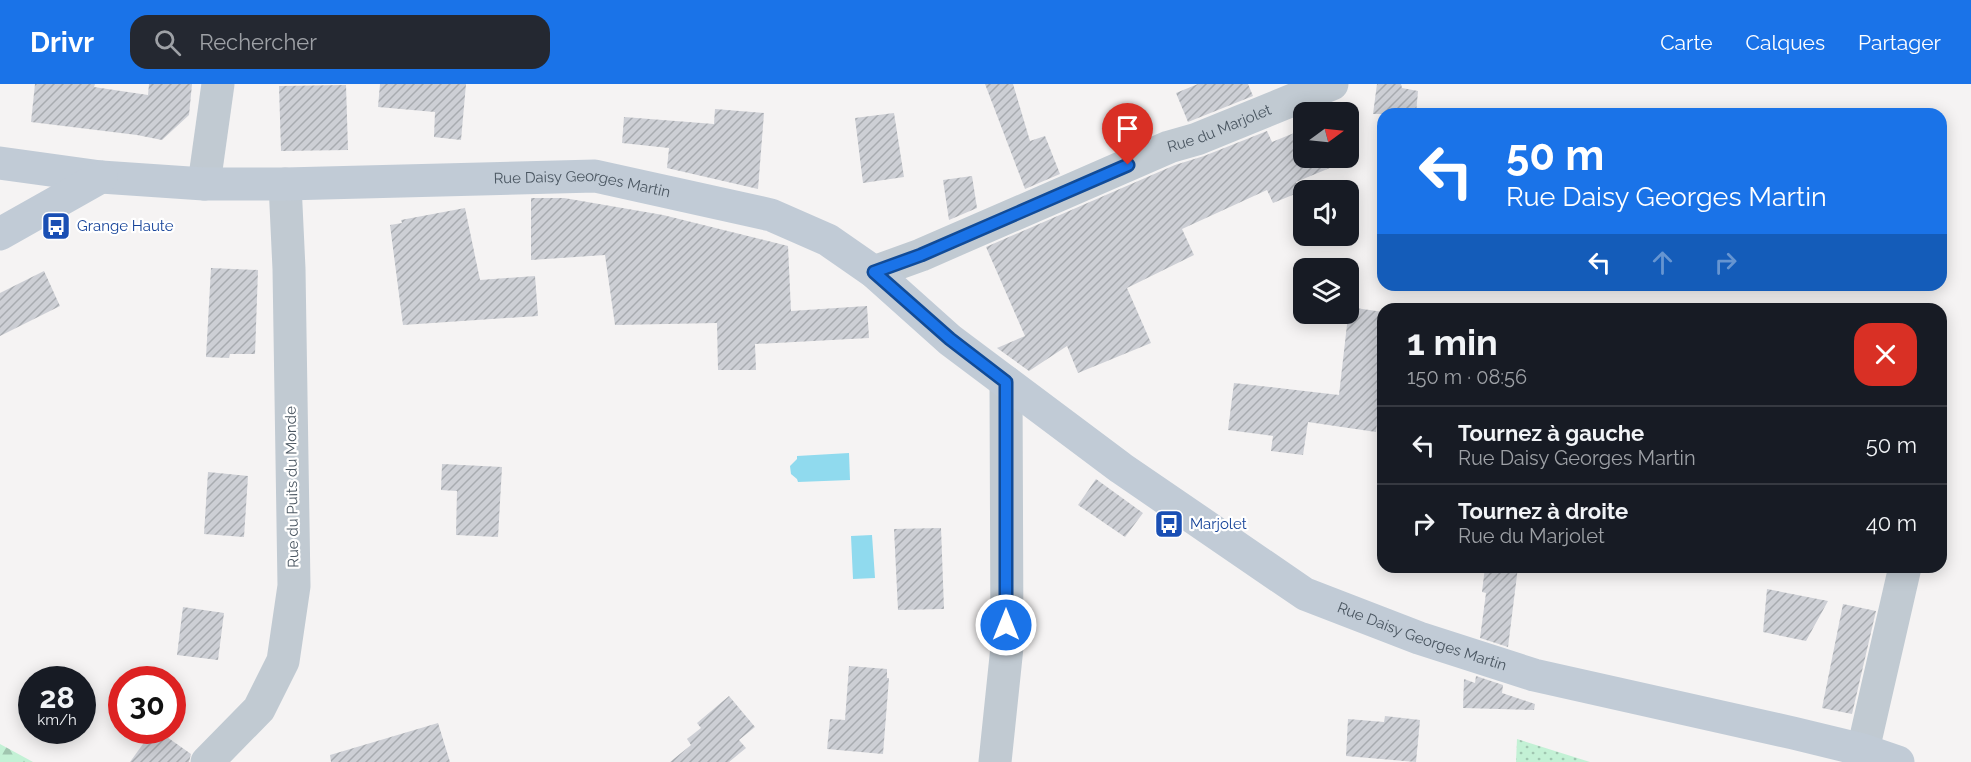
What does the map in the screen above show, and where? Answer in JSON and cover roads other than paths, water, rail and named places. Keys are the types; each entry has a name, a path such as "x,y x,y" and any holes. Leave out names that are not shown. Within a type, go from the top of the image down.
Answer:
{"street":[{"path":"204,184 218,84"},
{"name":"Rue du Marjolet","path":"874,272 921,255 1169,147 1197,139 1332,84"},
{"name":"Rue Daisy Georges Martin","path":"0,162 101,177 204,184 596,176 771,215 828,240 874,272 950,339 1121,468 1305,594 1419,638 1534,675 1863,750 1898,762"},
{"path":"0,234 101,177"},
{"name":"Rue du Puits du Monde","path":"207,762 259,709 283,661 294,586 289,269 285,184"},
{"path":"995,762 1007,648 1006,382"},
{"path":"1863,750 1904,573"}],"water":[{"path":"849,453 850,480 798,482 791,474 790,466 797,456"},
{"path":"872,535 875,578 853,579 851,536"}],"place":[{"name":"Grange Haute","path":"56,226"},
{"name":"Marjolet","path":"1169,524"}]}
